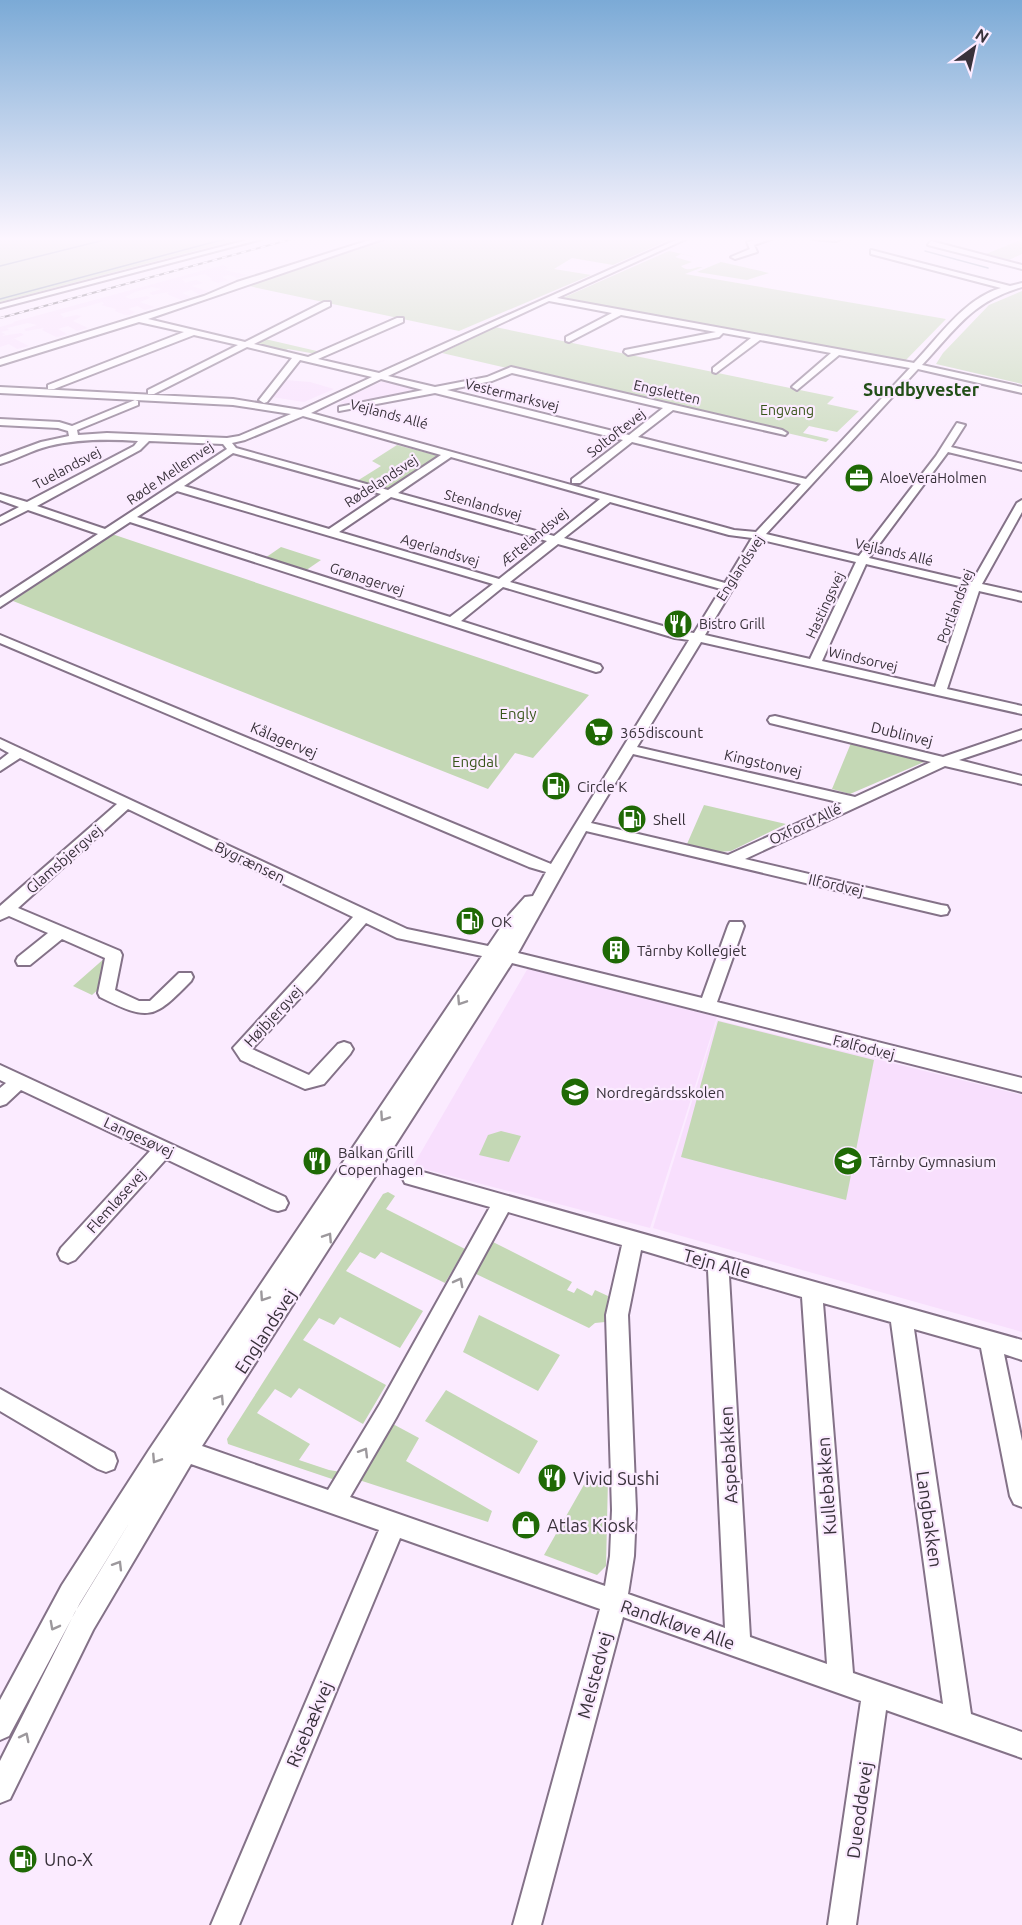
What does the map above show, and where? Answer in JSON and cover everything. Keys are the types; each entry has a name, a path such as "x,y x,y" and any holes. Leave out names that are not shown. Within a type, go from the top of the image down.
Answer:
{"street":[{"path":"0,362 106,329"},
{"name":"Vestermarksvej","path":"180,329 298,356 808,483"},
{"path":"151,392 280,329"},
{"path":"310,359 380,329"},
{"name":"Røde Mellemvej","path":"0,603 176,487 229,446 482,329"},
{"path":"569,339 588,329"},
{"path":"713,329 916,366 1022,390"},
{"name":"Englandsvej","path":"0,1790 84,1621 186,1451 552,877 759,536 951,329"},
{"path":"51,387 193,332"},
{"path":"628,352 730,332"},
{"path":"716,370 758,337"},
{"path":"797,387 837,352"},
{"path":"264,400 298,356"},
{"name":"Engsletten","path":"434,390 489,379 511,370 782,433"},
{"name":"Vejlands Allé","path":"0,384 264,400 576,481 739,526 759,536"},
{"name":"Vejlands Allé","path":"0,390 233,402 307,411 450,454 733,533 759,536 1022,597"},
{"path":"342,409 434,390"},
{"path":"0,461 73,434 135,403"},
{"name":"Soltoftevej","path":"576,481 671,407"},
{"path":"0,422 59,425 73,434"},
{"name":"Hastingsvej","path":"814,663 862,560 946,449 960,425"},
{"name":"Stenlandsvej","path":"73,434 229,446 388,494 727,587"},
{"name":"Tuelandsvej","path":"0,521 137,448 146,438"},
{"path":"946,449 1022,466"},
{"name":"Rødelandsvej","path":"330,533 450,454"},
{"name":"Agerlandsvej","path":"176,487 500,584 679,635 697,637"},
{"path":"0,497 107,533"},
{"name":"Ærtelandsvej","path":"452,622 608,498"},
{"name":"Portlandsvej","path":"940,692 975,586 1022,503"},
{"name":"Grønagervej","path":"129,518 596,668"},
{"name":"Windsorvej","path":"697,637 1022,710"},
{"name":"Kålagervej","path":"0,639 534,864 552,877"},
{"name":"Dublinvej","path":"775,720 1022,780"},
{"name":"Oxford Allé","path":"730,860 944,761 1022,734"},
{"name":"Bygrænsen","path":"0,743 403,934 501,955"},
{"name":"Kingstonvej","path":"630,749 854,801"},
{"path":"0,767 19,752"},
{"name":"Glamsbjergvej","path":"3,912 127,803"},
{"path":"583,826 730,860"},
{"name":"Ilfordvej","path":"730,860 941,910"},
{"path":"3,912 61,931 114,955 106,993 141,1010 150,1010 157,1005 185,977"},
{"name":"Højbjergvej","path":"344,1049 318,1079 305,1082 247,1055 242,1048 309,978 363,916"},
{"path":"707,1006 736,926"},
{"path":"24,961 61,931"},
{"name":"Englandsvej","path":"0,1727 71,1594 157,1458 501,955"},
{"name":"Følfodvej","path":"501,955 1022,1085"},
{"name":"Langesøvej","path":"0,1072 278,1203"},
{"path":"0,1099 19,1081"},
{"name":"Flemløsevej","path":"68,1254 164,1149"},
{"name":"Tejn Alle","path":"412,1177 1022,1350"},
{"path":"334,1502 388,1411 503,1203"},
{"name":"Melstedvej","path":"527,1925 614,1602 622,1556 624,1510 617,1315 633,1241"},
{"name":"Aspebakken","path":"718,1264 738,1646"},
{"name":"Kullebakken","path":"812,1290 841,1682"},
{"name":"Langbakken","path":"901,1315 959,1724"},
{"path":"990,1341 1022,1496"},
{"path":"0,1399 106,1461"},
{"name":"Randkløve Alle","path":"186,1451 1022,1745"},
{"name":"Risebækvej","path":"225,1925 394,1523"},
{"name":"Dueoddevej","path":"842,1925 875,1694"}],"shaded area":[{"path":"0,329 9,330 1,332 5,334 2,336 21,333 24,335 10,340 15,339 29,346 17,349 9,344 0,347"},
{"path":"59,329 67,334 56,337 42,330"},
{"path":"285,380 310,382 334,389 304,402 272,397"},
{"path":"383,381 419,390 349,405 340,403 348,397"},
{"name":"Nordregårdsskolen","path":"528,968 717,1017 650,1228 413,1166"},
{"name":"Tårnby Gymnasium","path":"717,1020 1022,1095 1022,1332 653,1228"}],"green space":[{"name":"Engvang","path":"491,329 504,329 834,397 827,404 859,411 837,432 809,426 803,433 829,439 826,442 442,353"},
{"path":"719,329 936,329 904,362"},
{"path":"966,329 1022,329 1022,384 936,364 943,353"},
{"path":"265,339 321,352 316,354 288,349 284,351 259,345 258,343"},
{"path":"397,445 439,456 387,490 357,481 381,466 372,461"},
{"name":"Engly","path":"112,534 589,695 533,758 515,753 488,789 13,601"},
{"path":"281,547 321,560 305,571 265,558"},
{"path":"851,743 921,758 924,762 850,794 832,789"},
{"path":"704,805 786,824 731,851 719,852 687,844"},
{"path":"106,957 100,988 92,995 73,986"},
{"path":"718,1021 874,1060 846,1200 681,1157"},
{"path":"501,1131 521,1136 509,1162 479,1155 488,1135"},
{"path":"388,1192 395,1196 386,1209 465,1249 445,1283 381,1252 375,1259 360,1252 346,1271 423,1311 400,1348 340,1317 334,1325 319,1318 303,1340 386,1385 363,1424 299,1388 291,1398 275,1389 257,1413 310,1444 299,1460 341,1472 338,1478 332,1479 228,1444 227,1439 383,1194"},
{"path":"491,1241 572,1282 567,1290 574,1293 577,1288 592,1296 595,1290 608,1296 605,1322 595,1323 589,1328 474,1273"},
{"path":"479,1315 560,1355 538,1391 463,1352"},
{"path":"446,1390 538,1441 519,1474 425,1421"},
{"path":"391,1423 419,1438 406,1461 492,1511 488,1522 359,1480"},
{"path":"608,1479 606,1566 597,1575 544,1555 586,1481"}],"place":[{"name":"AloeVeraHolmen","path":"859,478"},
{"name":"Bistro Grill","path":"678,624"},
{"name":"365discount","path":"599,732"},
{"name":"Circle K","path":"556,786"},
{"name":"Shell","path":"632,819"},
{"name":"OK","path":"470,921"},
{"name":"Tårnby Kollegiet","path":"616,950"},
{"name":"Nordregårdsskolen","path":"575,1092"},
{"name":"Balkan Grill Copenhagen","path":"317,1161"},
{"name":"Tårnby Gymnasium","path":"848,1161"},
{"name":"Vivid Sushi","path":"552,1478"},
{"name":"Atlas Kiosk","path":"526,1525"},
{"name":"Uno-X","path":"23,1859"}],"district":[{"name":"Sundbyvester","path":"921,389"}],"park label":[{"name":"Engdal","path":"475,761"}]}
